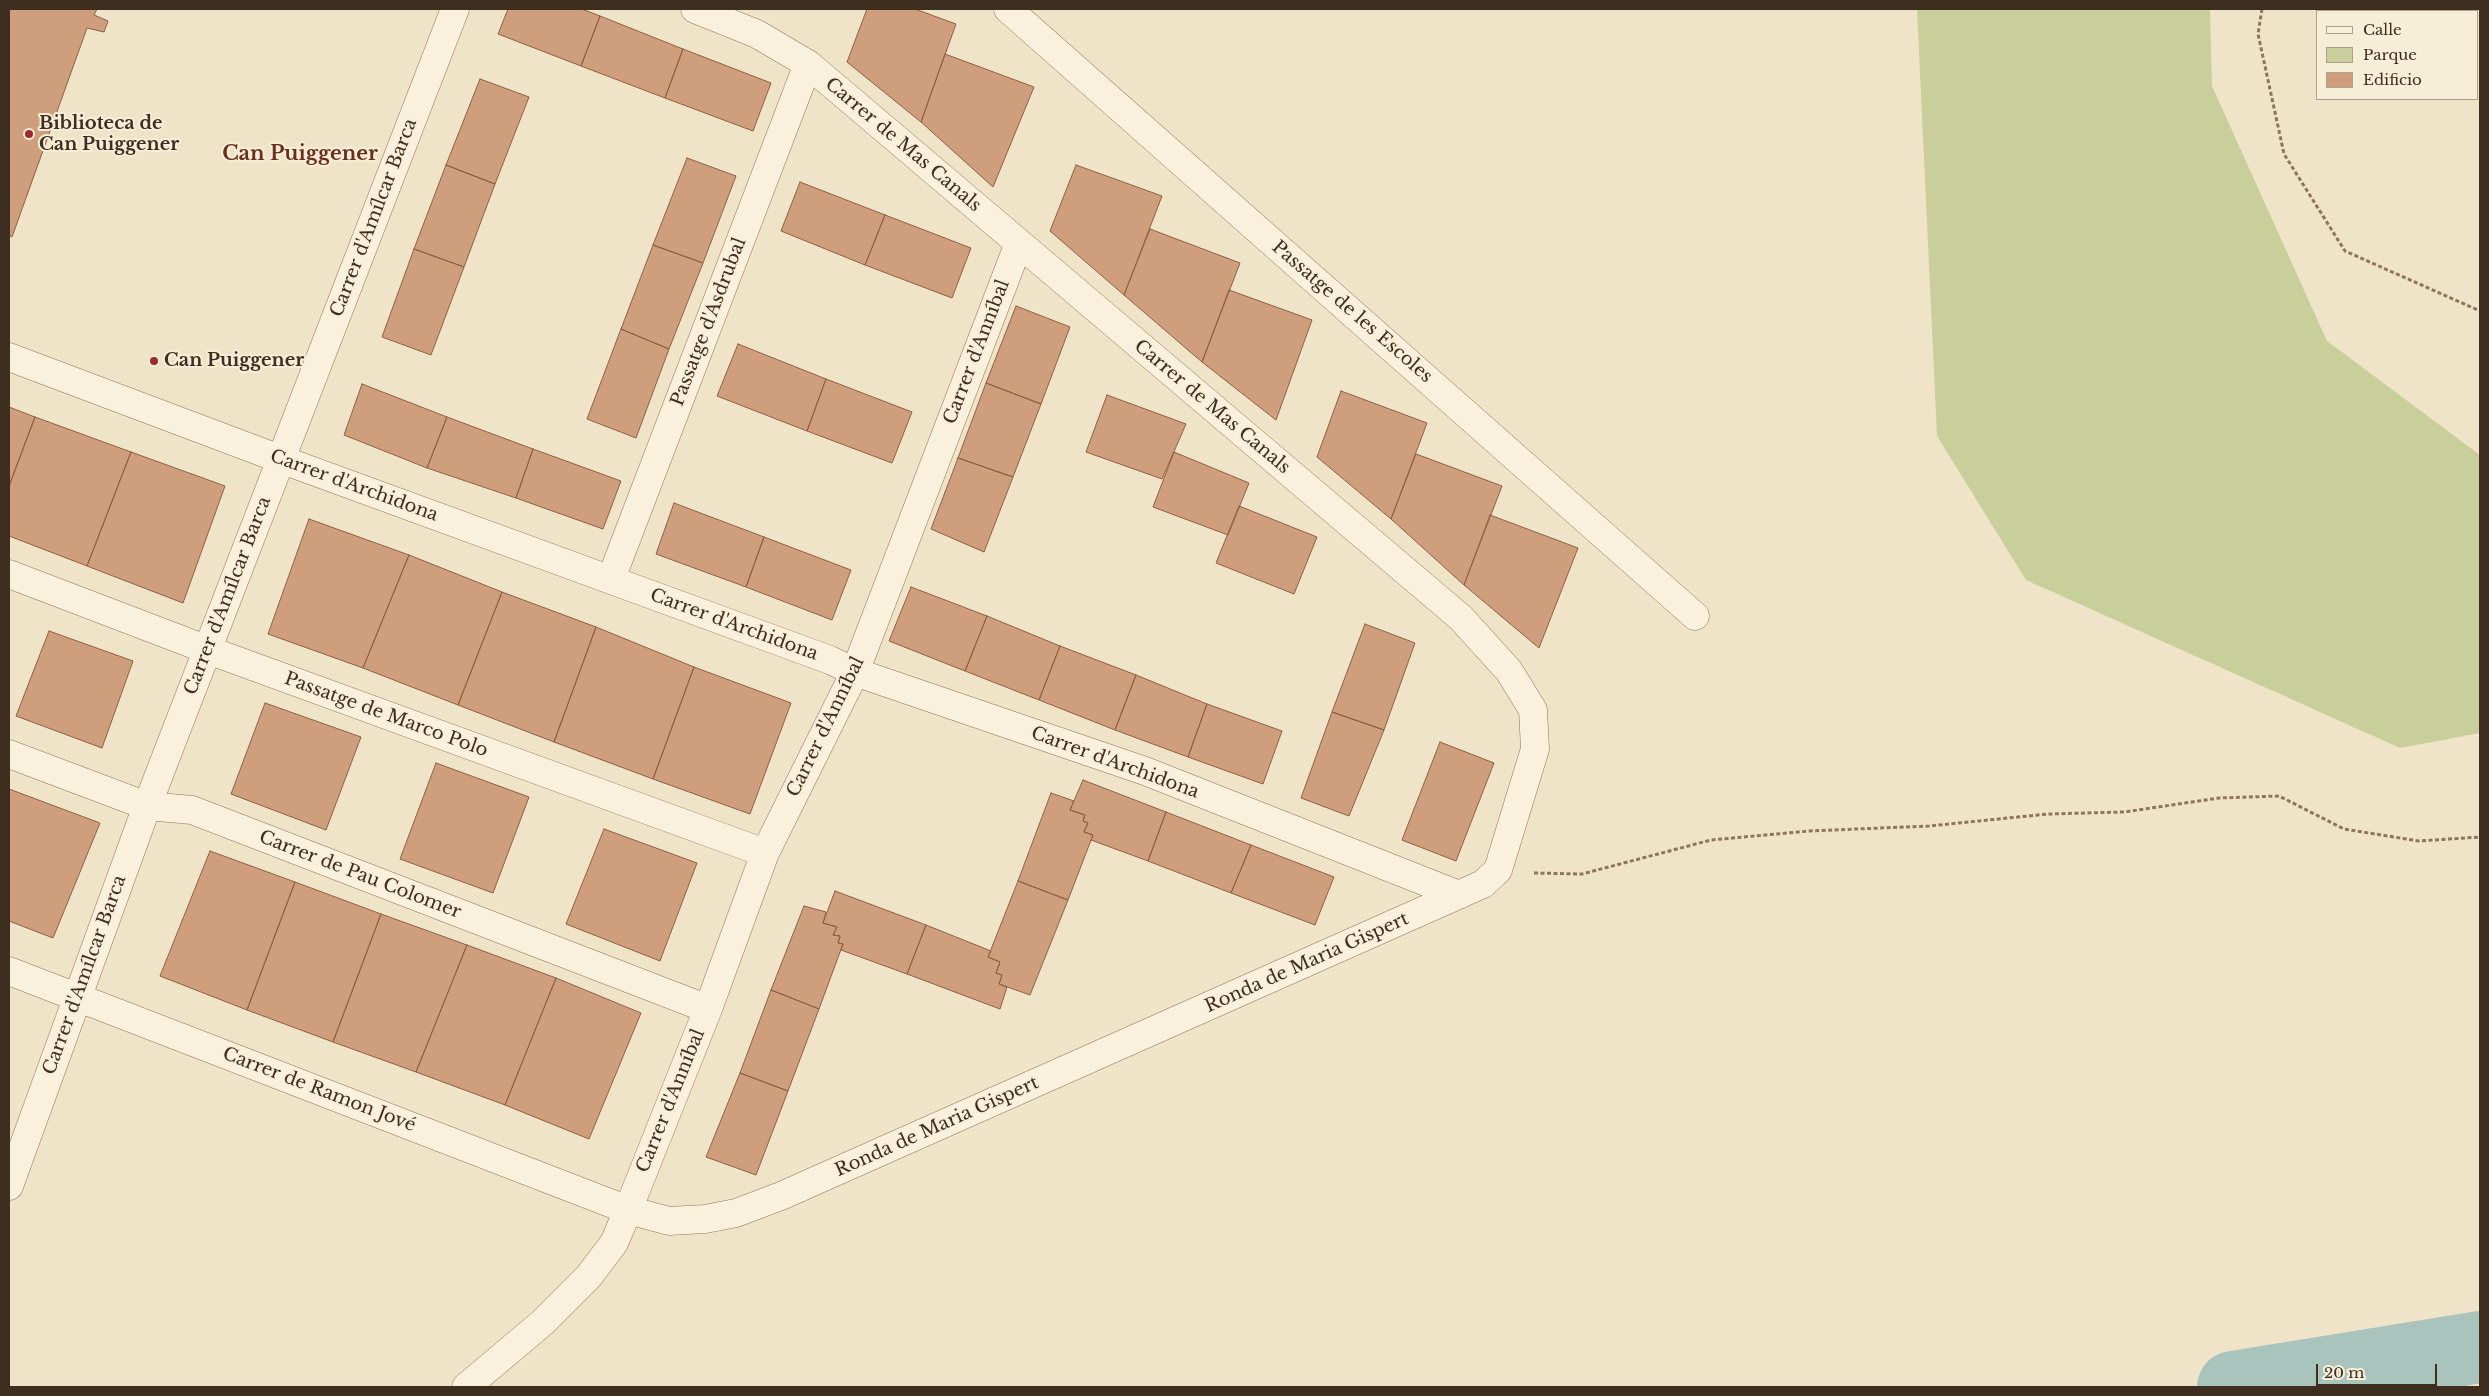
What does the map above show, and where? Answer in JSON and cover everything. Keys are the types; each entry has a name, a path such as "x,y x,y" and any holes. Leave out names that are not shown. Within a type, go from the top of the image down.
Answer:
{"street":[{"name":"Carrer d'Amílcar Barca","path":"9,1186 147,806 455,9"},
{"name":"Carrer de Mas Canals","path":"695,9 757,34 808,64 1461,618 1509,671 1533,710 1535,749 1498,870"},
{"name":"Passatge de les Escoles","path":"1008,9 1694,616"},
{"name":"Passatge d'Asdrubal","path":"611,579 808,64"},
{"name":"Carrer d'Anníbal","path":"628,1210 708,1009 765,853 854,672 1019,243"},
{"name":"Carrer d'Archidona","path":"9,357 280,459 611,579 854,672 1145,771 1459,895"},
{"name":"Passatge de Marco Polo","path":"9,574 208,650 765,853"},
{"name":"Carrer de Pau Colomer","path":"9,754 147,806 192,810 708,1009"},
{"path":"1459,895 1483,884 1498,870"},
{"name":"Ronda de Maria Gispert","path":"628,1210 669,1221 705,1219 736,1213 781,1196 1459,895"},
{"name":"Carrer de Ramon Jové","path":"9,971 628,1210"},
{"path":"466,1387 542,1323 589,1276 614,1243 628,1210"}],"path":[{"path":"2262,9 2258,34 2284,154 2344,251 2480,311"},
{"path":"1498,870 1503,872 1582,874 1711,840 1809,831 1929,826 2048,814 2124,812 2228,798 2279,796 2344,829 2353,831 2419,841 2480,837"}],"green space":[{"path":"1917,9 2210,9 2212,86 2327,341 2480,455 2480,733 2400,748 2026,580 1937,436"}],"building":[{"name":"Biblioteca de Can Puiggener","path":"9,9 97,9 94,15 108,21 104,32 87,28 12,237 9,235"},
{"path":"508,9 582,9 600,16 581,66 498,34"},
{"path":"867,9 915,9 956,24 921,122 847,62"},
{"path":"600,16 683,49 665,98 581,66"},
{"path":"683,49 771,83 753,131 665,98"},
{"path":"945,54 1034,87 993,187 921,122"},
{"path":"480,79 529,97 495,184 446,165"},
{"path":"687,158 736,176 703,263 653,245"},
{"path":"446,165 495,184 464,267 414,249"},
{"path":"1076,165 1162,196 1124,295 1050,231"},
{"path":"800,182 885,215 865,265 781,231"},
{"path":"885,215 971,248 952,298 865,265"},
{"path":"1150,229 1240,263 1202,362 1124,295"},
{"path":"653,245 703,263 669,349 621,329"},
{"path":"414,249 464,267 431,355 382,337"},
{"path":"1229,290 1312,320 1276,420 1202,362"},
{"path":"1016,306 1070,327 1041,404 986,383"},
{"path":"621,329 669,349 636,438 587,419"},
{"path":"738,344 826,379 807,431 717,396"},
{"path":"826,379 912,412 892,463 807,431"},
{"path":"986,383 1041,404 1013,477 958,458"},
{"path":"362,384 447,417 427,468 344,435"},
{"path":"1341,391 1427,423 1391,519 1317,457"},
{"path":"1107,395 1186,424 1162,479 1086,452"},
{"path":"9,407 35,417 9,486"},
{"path":"35,417 131,452 87,566 9,536 9,486"},
{"path":"447,417 533,449 516,498 427,468"},
{"path":"533,449 621,481 603,529 516,498"},
{"path":"131,452 225,486 183,603 87,566"},
{"path":"1174,452 1249,483 1228,535 1153,507"},
{"path":"1416,454 1502,486 1464,585 1391,519"},
{"path":"958,458 1013,477 984,552 931,529"},
{"path":"674,503 764,537 746,587 656,554"},
{"path":"1239,506 1317,537 1294,594 1216,563"},
{"path":"1490,515 1578,548 1539,648 1464,585"},
{"path":"309,519 409,555 363,668 268,634"},
{"path":"764,537 851,570 832,620 746,587"},
{"path":"409,555 502,592 458,705 363,668"},
{"path":"911,587 987,616 965,671 889,641"},
{"path":"502,592 596,627 554,742 458,705"},
{"path":"987,616 1060,646 1039,700 965,671"},
{"path":"1365,624 1415,643 1384,730 1332,712"},
{"path":"596,627 694,667 653,779 554,742"},
{"path":"49,631 133,661 102,748 16,716"},
{"path":"1060,646 1136,675 1115,730 1039,700"},
{"path":"694,667 791,703 750,814 653,779"},
{"path":"1136,675 1207,704 1188,757 1115,730"},
{"path":"265,703 361,737 326,830 231,794"},
{"path":"1207,704 1282,731 1263,784 1188,757"},
{"path":"1332,712 1384,730 1349,816 1301,798"},
{"path":"1440,742 1494,763 1456,861 1402,840"},
{"path":"436,763 529,797 493,893 400,859"},
{"path":"1083,780 1166,812 1148,861 1091,840 1093,835 1084,832 1088,823 1083,821 1085,815 1070,810"},
{"path":"9,789 100,823 53,938 9,921"},
{"path":"1051,793 1074,801 1070,810 1085,815 1083,821 1088,823 1084,832 1093,835 1068,900 1018,881"},
{"path":"1166,812 1251,845 1231,893 1148,861"},
{"path":"604,829 697,863 660,961 566,924"},
{"path":"1251,845 1334,877 1315,925 1231,893"},
{"path":"210,851 295,882 247,1010 160,976"},
{"path":"1018,881 1068,900 1030,995 999,984 1002,975 996,973 1000,962 988,957"},
{"path":"295,882 381,914 333,1042 247,1010"},
{"path":"835,891 926,925 907,974 841,950 843,944 838,943 840,936 833,935 837,927 823,923"},
{"path":"804,906 826,912 823,923 837,927 833,935 840,936 838,943 843,944 819,1009 771,990"},
{"path":"381,914 467,945 416,1072 333,1042"},
{"path":"926,925 991,951 988,957 1000,962 996,973 1002,975 999,984 1007,987 1000,1009 907,974"},
{"path":"467,945 556,978 505,1105 416,1072"},
{"path":"556,978 641,1013 589,1139 505,1105"},
{"path":"771,990 819,1009 788,1091 740,1073"},
{"path":"740,1073 788,1091 756,1175 706,1157"}],"waterway":[{"path":"2233,1387 2480,1347"}],"place":[{"name":"Biblioteca de Can Puiggener","path":"29,134"},
{"name":"Can Puiggener","path":"154,361"}],"district":[{"name":"Can Puiggener","path":"300,154"}]}
